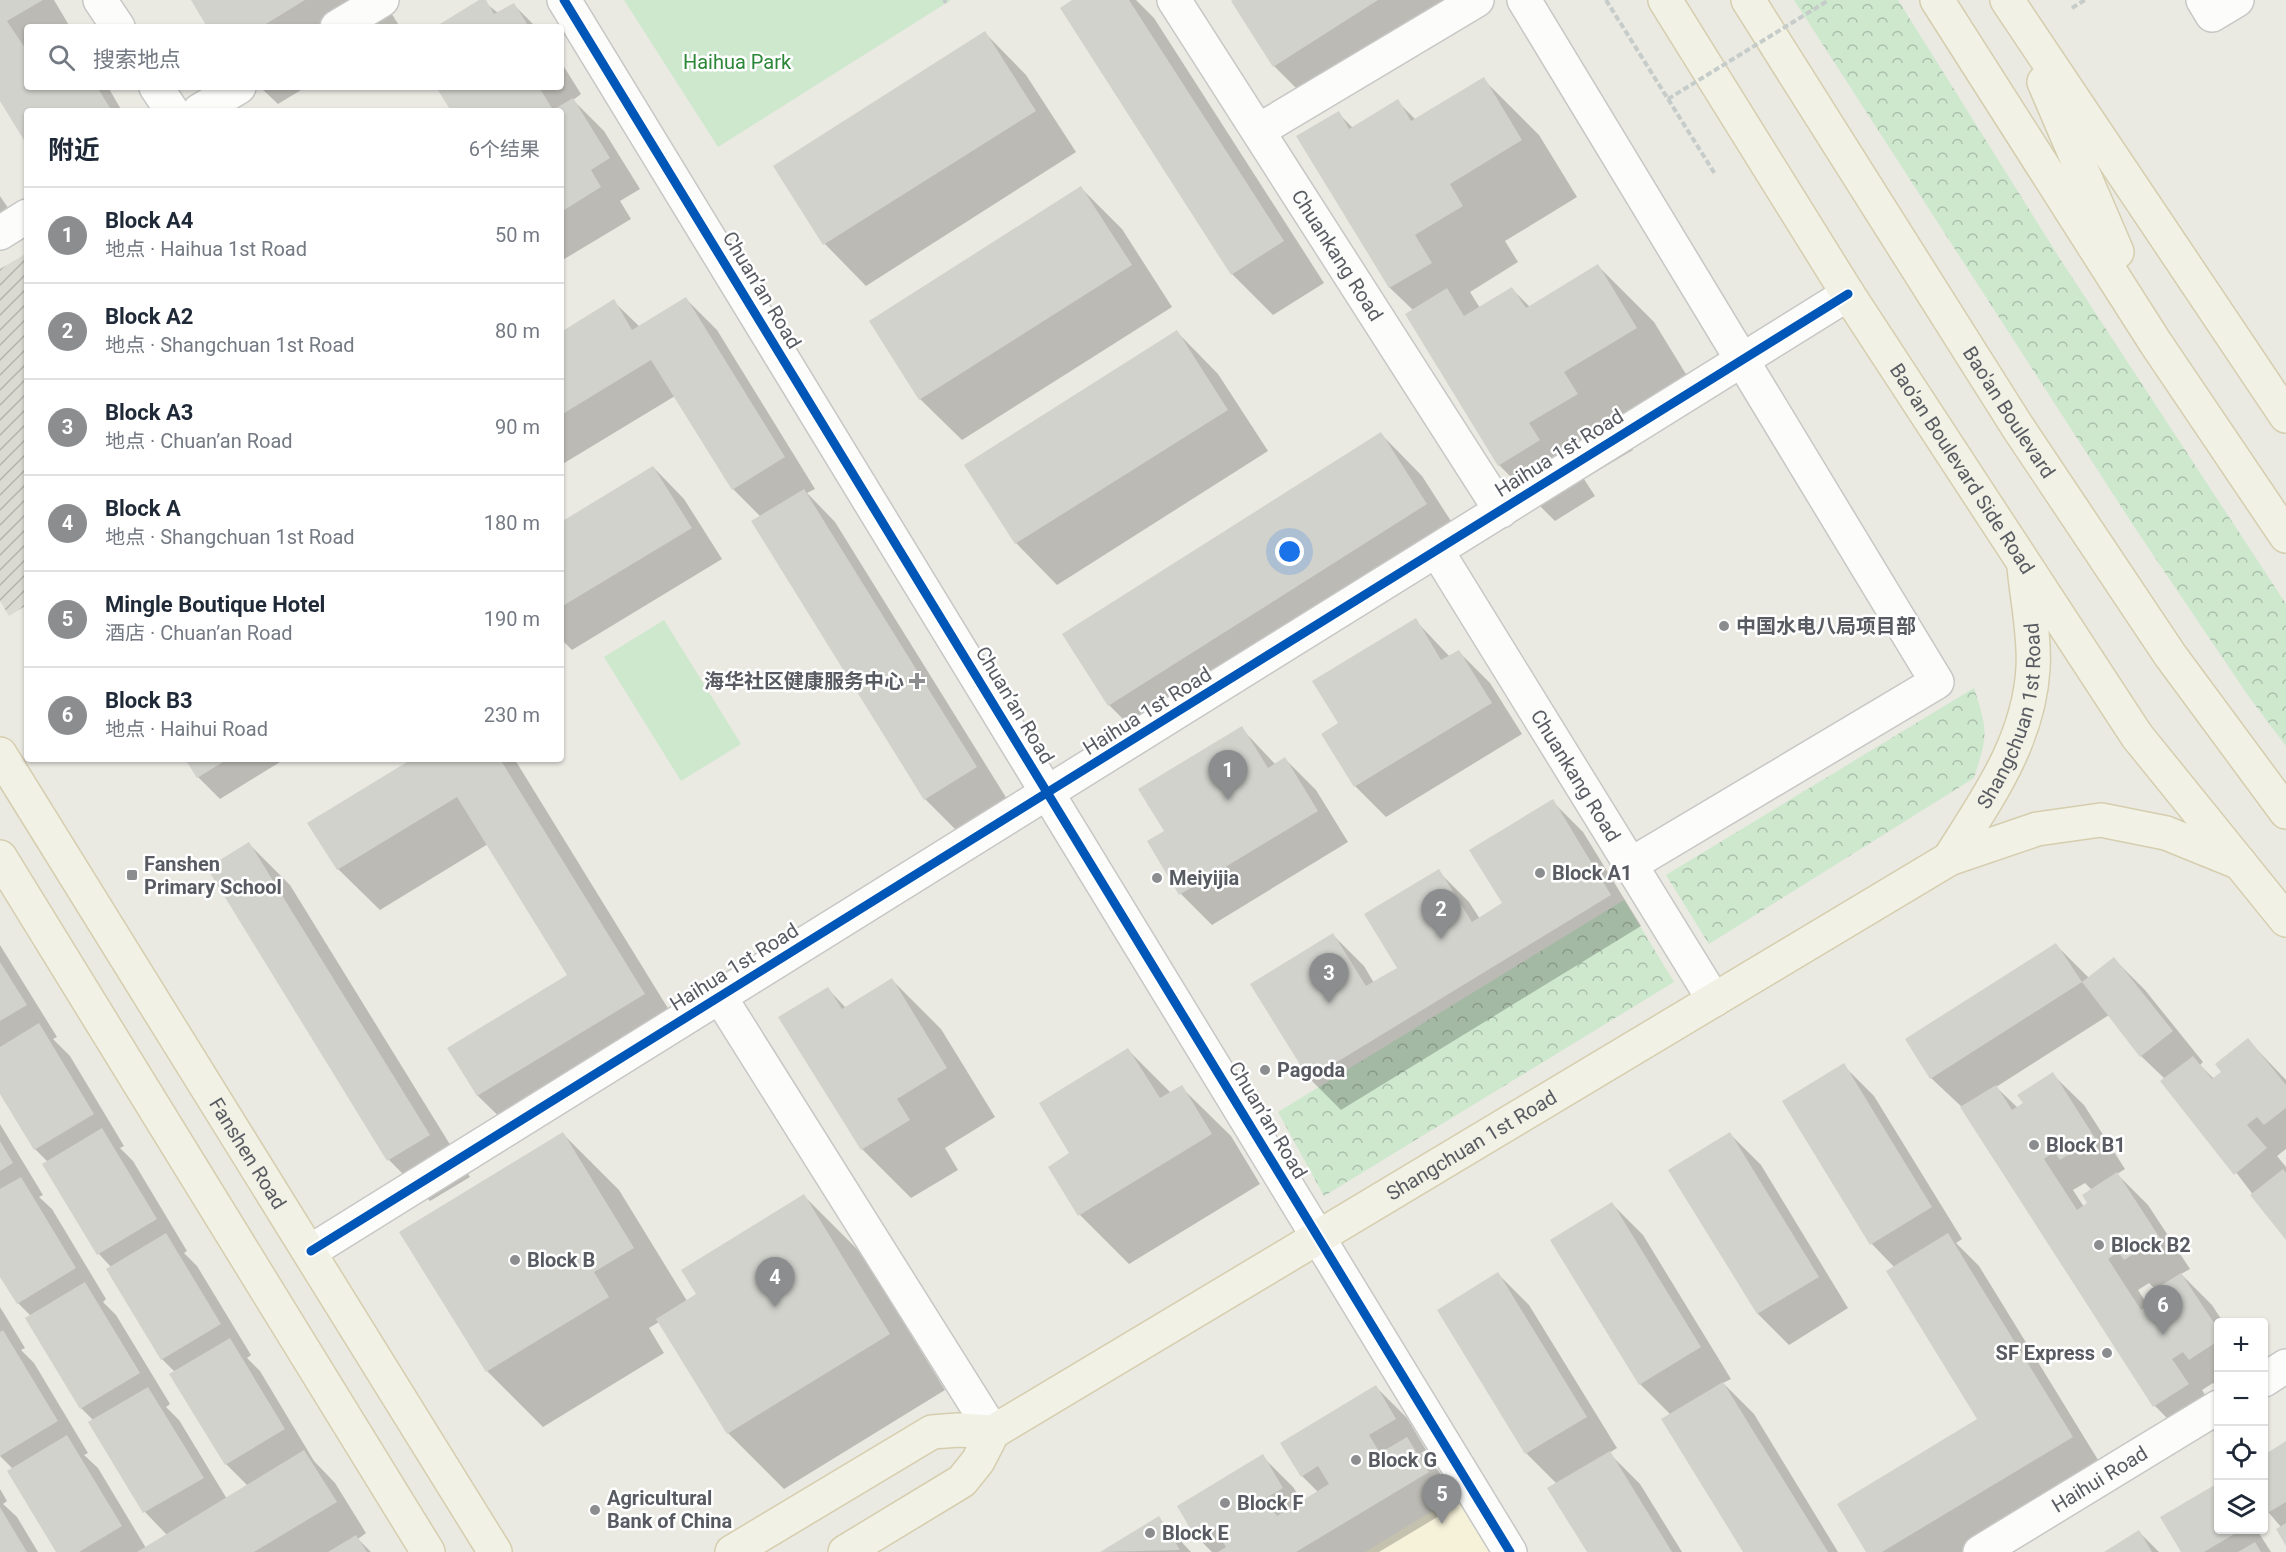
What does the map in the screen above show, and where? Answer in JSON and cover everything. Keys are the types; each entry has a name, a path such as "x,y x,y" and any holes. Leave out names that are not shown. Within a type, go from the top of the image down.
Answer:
{"main road":[{"name":"Bao'an Boulevard Side Road","path":"1665,0 1848,294 2137,736 2286,920"},
{"name":"Bao'an Boulevard","path":"1748,0 2017,426 2170,655 2286,812"},
{"path":"1937,0 2155,342 2286,536"},
{"path":"2010,4 2155,342"},
{"path":"2010,4 2286,416"},
{"name":"Shangchuan 1st Road","path":"1949,859 2006,769 2026,718 2033,667 2023,561"},
{"name":"Fanshen Road","path":"0,754 495,1552"},
{"name":"Shangchuan 1st Road","path":"993,1432 1949,859 2037,829 2101,820 2166,833 2240,863"},
{"path":"0,857 428,1552"},
{"path":"732,1552 932,1432 958,1430 993,1432 978,1461 962,1481 844,1552"}],"street":[{"path":"100,0 116,24"},
{"path":"343,24 382,0"},
{"name":"Chuan’an Road","path":"564,0 1509,1552"},
{"name":"Chuankang Road","path":"1174,0 1501,511"},
{"path":"1258,131 1477,0"},
{"path":"1524,0 1937,682 1630,865"},
{"path":"2203,0 2212,15 2237,0"},
{"path":"158,90 170,108"},
{"path":"205,108 234,90"},
{"path":"0,233 24,218"},
{"name":"Haihua 1st Road","path":"310,1251 1048,794 1848,294"},
{"name":"Chuankang Road","path":"1437,551 1714,1000"},
{"path":"720,997 993,1432"},
{"path":"2268,1377 2286,1366"},
{"name":"Haihui Road","path":"1980,1552 2214,1409"}],"path":[{"path":"1606,0 1714,174"},
{"path":"1668,99 1829,0"},
{"path":"2073,9 2085,0"}],"shaded area":[{"path":"24,255 24,607 9,616 0,601 0,269"},
{"path":"1457,1496 1491,1552 1365,1552"}],"green space":[{"name":"Haihua Park","path":"624,0 951,0 718,147"},
{"path":"1794,0 1898,0 2062,262 2286,604 2286,746 2249,697 2135,528"},
{"path":"664,620 741,744 681,781 604,657"},
{"path":"1974,688 1984,724 1984,742 1974,778 1709,944 1666,875"},
{"path":"1624,900 1674,982 1324,1196 1278,1112"}],"building":[{"path":"0,0 43,0 7,21 24,46 24,90 99,90 110,108 24,108 24,140 0,101"},
{"path":"191,0 305,0 266,24 205,24"},
{"path":"479,0 486,0 494,14 514,3 527,24 440,24"},
{"path":"1072,0 1129,0 1284,241 1231,275 1060,8"},
{"path":"1378,0 1273,67 1231,1"},
{"path":"985,31 1036,111 823,245 773,166"},
{"path":"1484,77 1522,140 1450,184 1463,206 1415,235 1432,263 1389,288 1296,136 1339,111 1349,129 1398,99 1411,121"},
{"path":"438,90 541,90 552,108 449,108"},
{"path":"573,98 610,158 591,170 601,187 564,210 564,108 556,108"},
{"path":"1081,186 1132,265 919,400 869,321"},
{"path":"1598,264 1637,328 1564,372 1578,394 1529,423 1540,440 1498,466 1405,314 1447,288 1464,316 1512,287 1526,308"},
{"path":"686,297 785,457 732,490 651,360 564,413 564,330 614,299 632,330"},
{"path":"1177,330 1228,410 1015,544 964,465"},
{"path":"1381,432 1427,504 1108,706 1062,634"},
{"path":"653,466 692,528 564,605 564,520"},
{"path":"804,489 977,767 924,800 751,521"},
{"path":"1416,618 1441,660 1459,650 1492,703 1354,787 1321,734 1338,723 1312,681"},
{"path":"1242,726 1268,768 1285,757 1318,811 1179,895 1147,841 1164,831 1138,789"},
{"path":"187,762 223,762 197,778"},
{"path":"407,762 502,762 645,994 477,1096 447,1048 567,975 457,797 337,870 307,823"},
{"path":"1553,799 1611,895 1309,1079 1250,984 1333,933 1366,986 1397,968 1364,914 1439,869 1472,922 1502,903 1469,850"},
{"path":"249,842 430,1135 387,1161 207,868"},
{"path":"2056,943 2082,982 1930,1079 1905,1039"},
{"path":"2114,957 2173,1031 2140,1057 2082,982"},
{"path":"0,962 27,1005 0,1021"},
{"path":"892,978 947,1068 897,1099 910,1120 861,1150 778,1017 828,987 842,1009"},
{"path":"39,1023 94,1114 34,1150 0,1094 0,1047"},
{"path":"2248,1038 2286,1085 2286,1108 2264,1125 2257,1117 2247,1125 2267,1148 2234,1175 2160,1081 2193,1056 2212,1079 2221,1072 2215,1064"},
{"path":"1128,1048 1160,1098 1182,1085 1212,1134 1078,1216 1048,1167 1069,1153 1039,1103"},
{"path":"1844,1063 1932,1207 1870,1245 1782,1101"},
{"path":"2053,1072 2095,1138 2060,1160 2054,1152 2044,1159 2077,1210 2087,1203 2082,1195 2117,1172 2160,1238 2124,1260 2118,1252 2108,1259 2141,1310 2152,1303 2146,1295 2181,1273 2214,1323 2214,1344 2189,1360 2183,1352 2172,1359 2189,1384 2153,1407 1960,1107 1996,1085 2012,1110 2023,1103 2017,1095"},
{"path":"102,1128 157,1219 97,1255 42,1164"},
{"name":"Block B","path":"563,1132 634,1248 594,1272 609,1297 486,1372 399,1232"},
{"path":"1730,1132 1819,1277 1757,1314 1668,1170"},
{"path":"0,1141 13,1163 0,1171"},
{"path":"2283,1169 2286,1173 2286,1240 2250,1195"},
{"path":"21,1177 76,1268 17,1304 0,1277 0,1189"},
{"path":"804,1194 890,1334 727,1434 656,1319 696,1294 681,1270"},
{"path":"1612,1202 1701,1347 1639,1385 1550,1240"},
{"path":"166,1233 221,1324 161,1360 106,1269"},
{"path":"1948,1233 2073,1437 1882,1552 1866,1552 1837,1504 1977,1419 1886,1271"},
{"path":"1498,1272 1587,1417 1525,1454 1437,1310"},
{"path":"85,1282 140,1373 80,1409 25,1318"},
{"path":"3,1330 58,1421 0,1456 0,1332"},
{"path":"230,1338 285,1429 225,1465 169,1374"},
{"path":"1723,1382 1828,1552 1743,1552 1661,1419"},
{"path":"1376,1385 1396,1419 1369,1435 1380,1453 1407,1437 1429,1472 1296,1552 1218,1552 1226,1547 1215,1529 1197,1540 1177,1506 1263,1454 1283,1488 1266,1498 1277,1516 1329,1484 1318,1466 1301,1477 1280,1443"},
{"path":"148,1387 204,1478 143,1513 88,1422"},
{"path":"67,1435 122,1526 79,1552 56,1552 7,1471"},
{"path":"2286,1441 2286,1502 2268,1513 2268,1480 2268,1452"},
{"path":"304,1450 337,1502 254,1552 137,1552"},
{"path":"1610,1451 1672,1552 1587,1552 1547,1488"},
{"path":"2214,1485 2214,1534 2234,1534 2204,1552 2181,1552 2160,1517"},
{"path":"0,1507 13,1529 27,1552 0,1552"},
{"name":"Block E","path":"1159,1516 1180,1550 1100,1552"},
{"path":"2286,1523 2286,1546 2276,1529"},
{"path":"2139,1530 2152,1552 2104,1552"},
{"path":"356,1535 367,1552 328,1552"},
{"path":"2255,1542 2261,1552 2238,1552"}],"cycle path":[{"path":"564,0 1510,1552"},
{"path":"311,1251 1848,294"}],"place":[{"name":"中国水电八局项目部","path":"1724,626"},
{"name":"海华社区健康服务中心","path":"917,681"},
{"name":"Block A4","path":"1228,800"},
{"name":"Block A1","path":"1540,873"},
{"name":"Fanshen Primary School","path":"132,875"},
{"name":"Meiyijia","path":"1157,878"},
{"name":"Block A2","path":"1441,939"},
{"name":"Block A3","path":"1329,1003"},
{"name":"Pagoda","path":"1265,1070"},
{"name":"Block B1","path":"2034,1145"},
{"name":"Block B2","path":"2099,1245"},
{"name":"Block B","path":"515,1260"},
{"name":"Block A","path":"775,1307"},
{"name":"Block B3","path":"2163,1335"},
{"name":"SF Express","path":"2107,1353"},
{"name":"Block G","path":"1356,1460"},
{"name":"Block F","path":"1225,1503"},
{"name":"Agricultural Bank of China","path":"595,1510"},
{"name":"Mingle Boutique Hotel","path":"1442,1524"},
{"name":"Block E","path":"1150,1533"}]}
